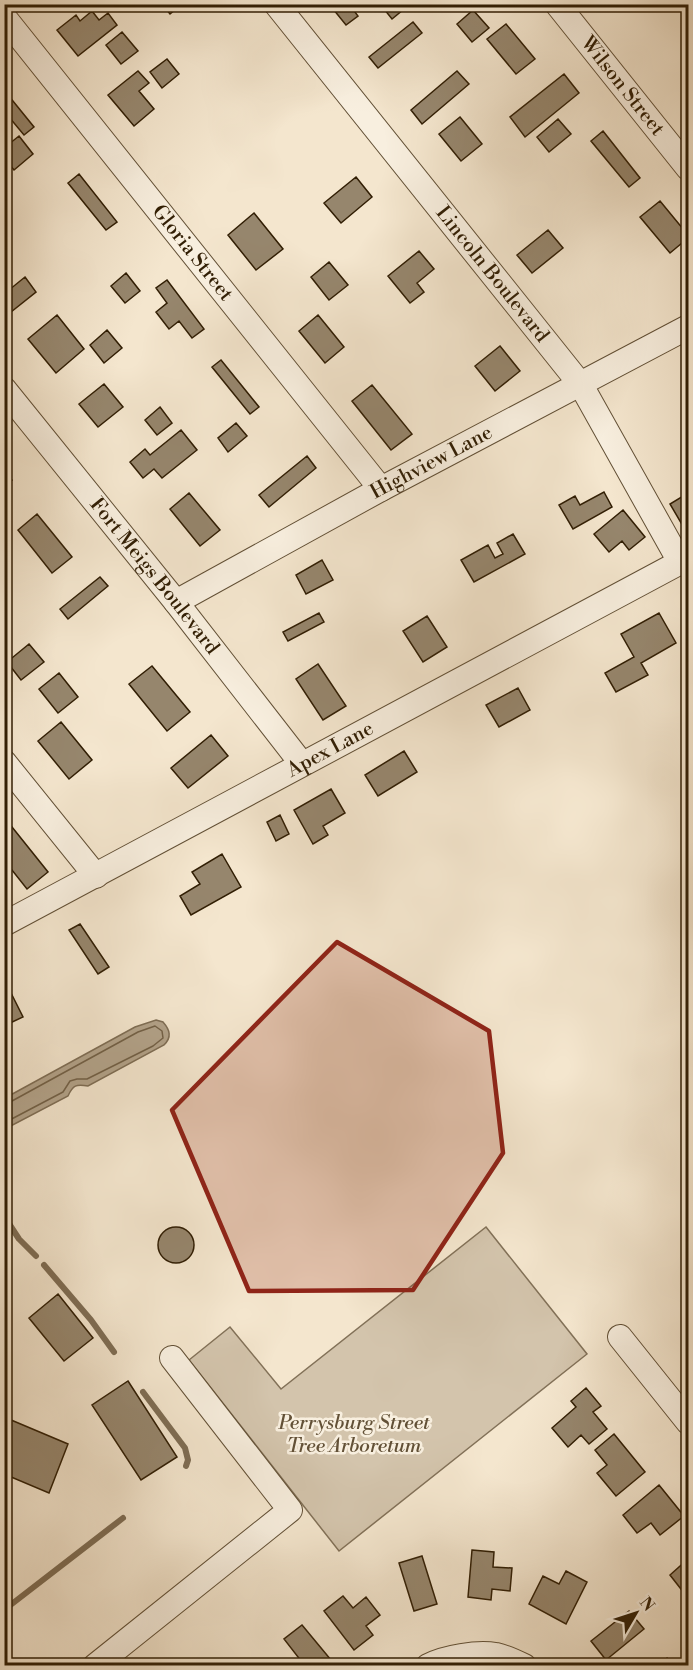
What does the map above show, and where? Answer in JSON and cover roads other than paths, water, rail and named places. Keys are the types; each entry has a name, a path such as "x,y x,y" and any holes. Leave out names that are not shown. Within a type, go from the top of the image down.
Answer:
{"street":[{"name":"Lincoln Boulevard","path":"276,4 581,385 684,560"},
{"name":"Wilson Street","path":"557,4 688,168"},
{"name":"Gloria Street","path":"10,15 381,489"},
{"name":"Highview Lane","path":"176,602 381,489 688,327"},
{"name":"Fort Meigs Boulevard","path":"4,388 176,602 302,764"},
{"name":"Apex Lane","path":"4,924 684,560"},
{"path":"4,762 96,876"},
{"path":"620,1337 688,1422"},
{"path":"95,1665 290,1510 172,1358"},
{"path":"428,1665 456,1657 496,1655 524,1665"}],"water":[{"path":"156,1020 163,1022 169,1031 164,1045 88,1086 75,1086 68,1096 5,1129 5,1098 135,1027"}],"waterway":[{"path":"4,1216 19,1239 36,1256"},
{"path":"44,1265 91,1320 114,1352"},
{"path":"143,1392 185,1448 188,1460 186,1466"},
{"path":"4,1610 123,1518"}],"park label":[{"name":"Perrysburg Street Tree Arboretum","path":"354,1434"}]}
